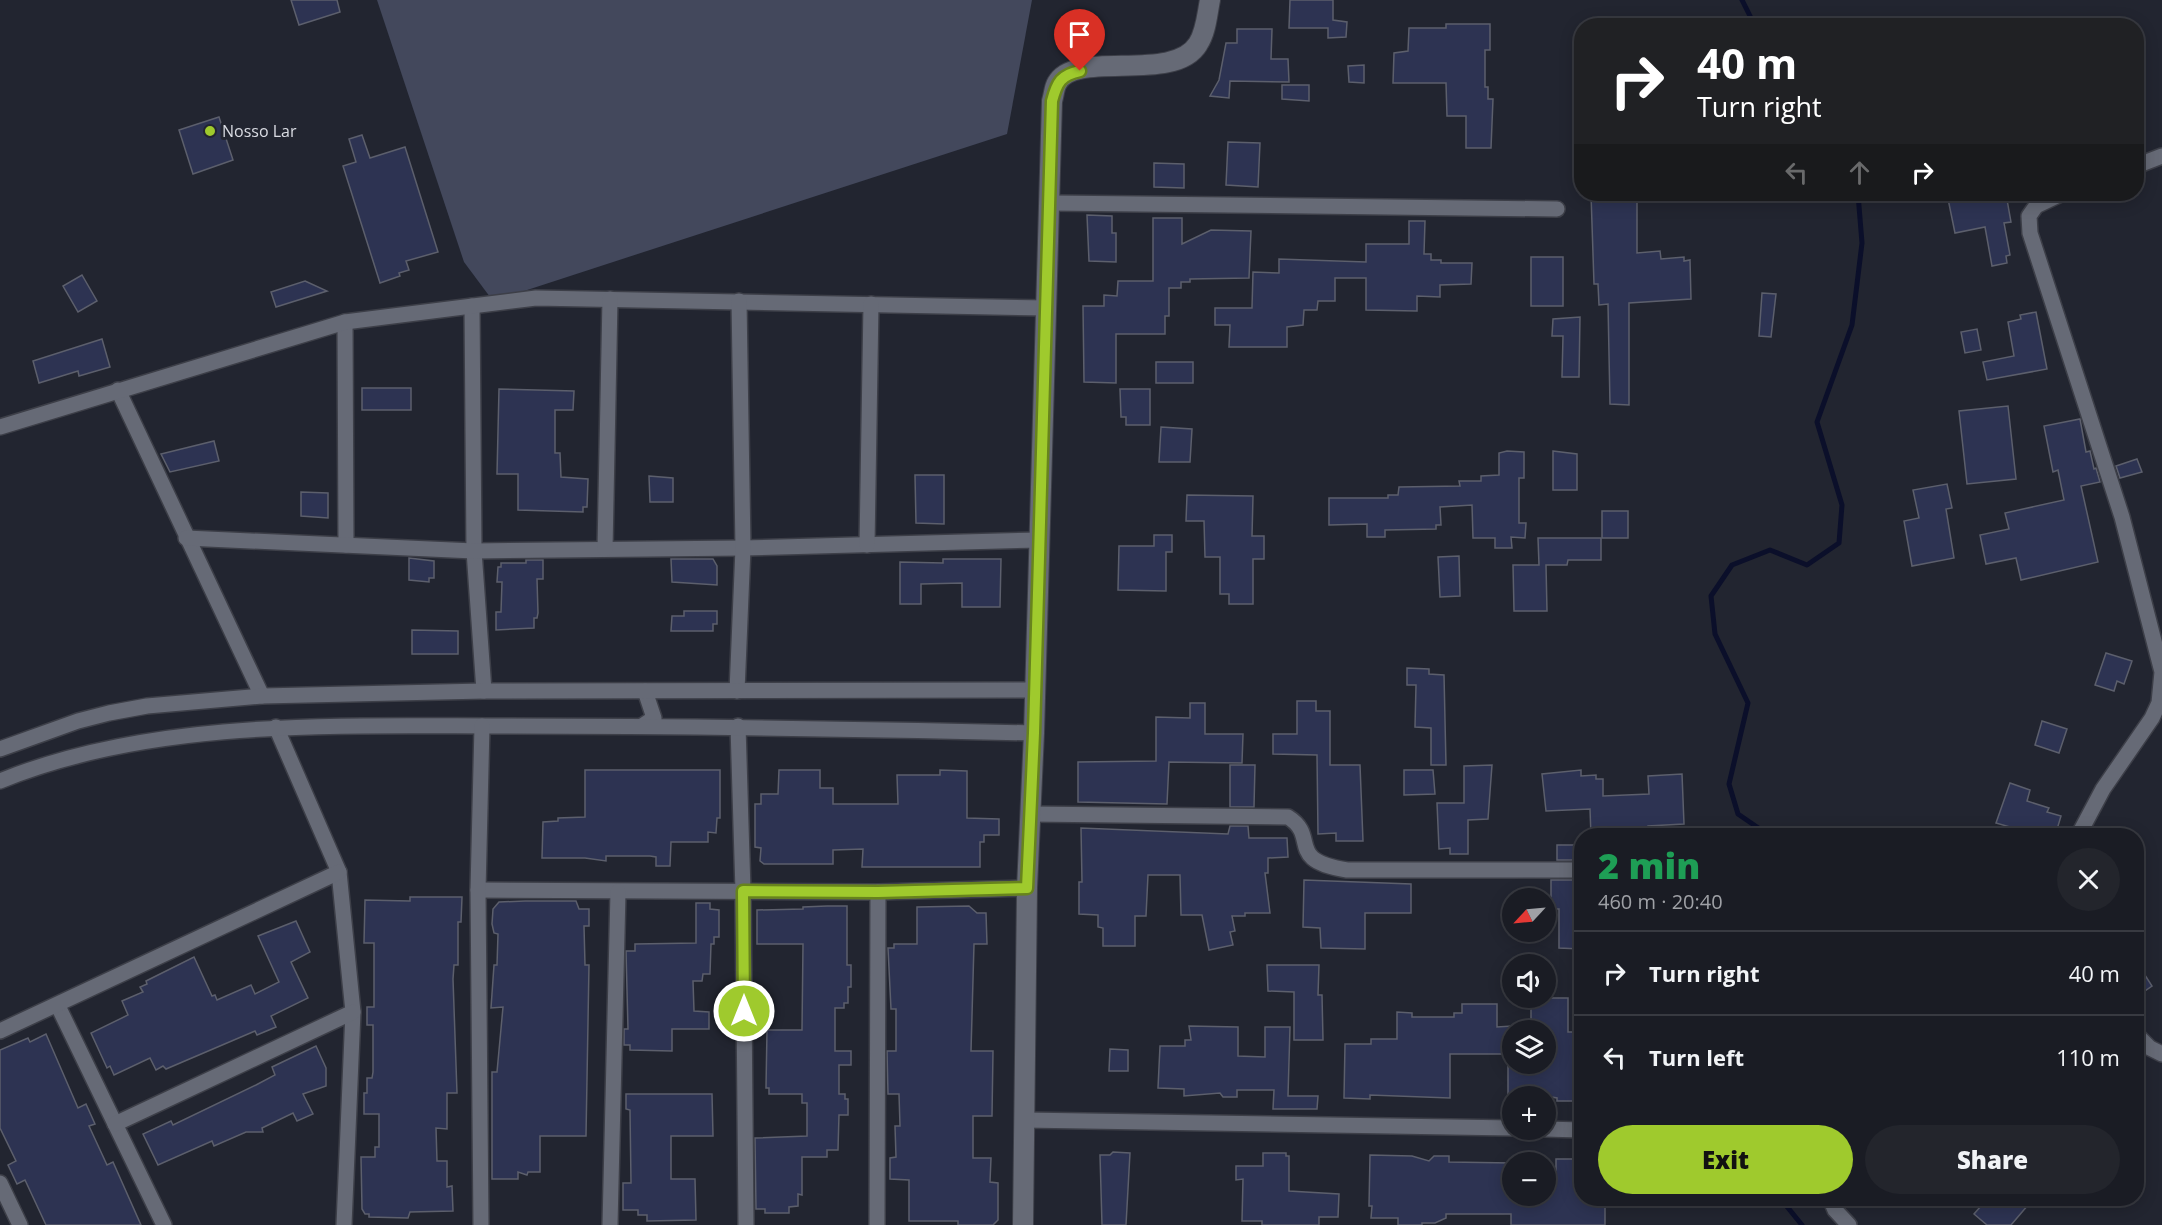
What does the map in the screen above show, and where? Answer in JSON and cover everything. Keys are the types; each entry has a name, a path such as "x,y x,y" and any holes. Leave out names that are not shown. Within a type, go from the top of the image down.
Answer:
{"street":[{"path":"1023,1225 1027,888 1051,203 1052,101 1057,82 1066,74 1102,66 1162,64 1188,56 1198,45 1204,32 1210,0"},
{"path":"2144,163 2162,156"},
{"path":"2046,201 2036,206 2029,216 2030,233 2122,518 2162,672 2159,703 2152,718 2103,789 2082,828"},
{"path":"1051,203 1557,209"},
{"path":"0,428 345,322 536,298 1047,308"},
{"path":"605,549 610,299"},
{"path":"737,691 743,548 739,301"},
{"path":"867,545 871,304"},
{"path":"472,306 474,551 484,691"},
{"path":"345,322 346,545"},
{"path":"118,390 262,696"},
{"path":"186,538 474,551 743,548 1039,540"},
{"path":"0,749 78,721 109,713 147,706 262,696 484,691 1034,690"},
{"path":"642,726 654,718 645,691"},
{"path":"481,1225 478,890 482,726"},
{"path":"0,781 37,768 110,749 276,727 738,726 1034,733"},
{"path":"738,726 743,891 746,1225"},
{"path":"276,727 339,872 353,1012 344,1225"},
{"path":"1030,814 1288,818 1298,826 1307,852 1313,861 1327,867 1347,870 1574,870"},
{"path":"0,1031 339,872"},
{"path":"478,890 878,892 1027,888"},
{"path":"610,1225 618,892"},
{"path":"877,1225 878,892"},
{"path":"58,1005 164,1225"},
{"path":"115,1124 353,1012"},
{"path":"2144,1042 2162,1054"},
{"path":"1024,1120 1502,1128"},
{"path":"1556,1129 1574,1130"},
{"path":"0,1183 20,1225"},
{"path":"1833,1206 1849,1225"}],"shaded area":[{"path":"377,0 1032,0 1007,134 493,301 464,262"}],"building":[{"path":"291,0 337,0 340,12 299,25"},
{"path":"1290,0 1333,0 1333,20 1347,22 1346,37 1328,38 1328,28 1289,28"},
{"path":"1446,24 1490,24 1490,50 1485,50 1485,87 1488,87 1488,99 1493,99 1491,148 1466,148 1466,116 1447,116 1446,83 1393,83 1394,53 1408,51 1409,28 1446,28"},
{"path":"1237,29 1272,29 1271,59 1288,59 1289,82 1230,81 1229,98 1210,96 1219,80 1226,43 1237,43"},
{"path":"1364,65 1364,83 1349,82 1348,66"},
{"path":"1282,85 1309,85 1309,101 1282,99"},
{"path":"219,117 233,160 193,174 179,130"},
{"path":"362,135 370,158 405,147 438,252 406,261 409,270 380,283 343,166 356,162 349,139"},
{"path":"1228,142 1260,143 1258,187 1226,185"},
{"path":"1154,163 1184,164 1184,188 1154,187"},
{"path":"1591,201 1637,201 1637,253 1660,251 1661,259 1684,257 1684,261 1690,260 1691,299 1629,303 1629,405 1610,404 1608,304 1599,305 1598,284 1594,284"},
{"path":"1948,201 2007,201 2011,222 2004,223 2010,255 2006,256 2007,263 1992,266 1985,227 1955,233"},
{"path":"1087,215 1112,216 1112,233 1116,233 1116,262 1089,261"},
{"path":"1153,218 1182,218 1182,244 1211,230 1251,231 1249,278 1190,279 1190,282 1181,282 1181,288 1169,288 1169,316 1165,316 1165,334 1116,334 1116,383 1084,382 1083,306 1104,306 1104,295 1117,296 1118,281 1153,281"},
{"path":"1409,221 1425,221 1424,254 1431,254 1431,260 1441,260 1441,263 1472,263 1471,284 1440,285 1440,297 1417,296 1417,311 1366,310 1366,278 1335,278 1335,301 1318,301 1317,310 1304,310 1303,325 1287,327 1287,347 1229,347 1230,325 1215,325 1215,308 1252,308 1253,272 1279,273 1279,259 1366,262 1366,244 1409,244"},
{"path":"1531,257 1563,257 1563,306 1531,306"},
{"path":"82,275 97,301 78,312 63,286"},
{"path":"305,281 327,291 276,307 271,292"},
{"path":"1762,293 1776,294 1771,337 1759,336"},
{"path":"2036,312 2047,369 1987,380 1983,362 2014,356 2008,322 2021,319 2020,315"},
{"path":"1580,317 1579,377 1562,377 1563,336 1552,336 1553,319"},
{"path":"1977,329 1981,350 1965,353 1961,332"},
{"path":"102,339 110,367 79,376 78,371 39,383 33,361"},
{"path":"1156,362 1193,362 1193,383 1156,383"},
{"path":"362,388 411,388 411,410 362,410"},
{"path":"499,389 574,391 573,410 555,410 555,453 560,453 561,477 588,479 587,507 583,507 583,512 518,510 518,474 497,474"},
{"path":"1120,389 1150,389 1150,425 1126,425 1126,417 1121,417"},
{"path":"2008,406 2016,479 1967,484 1959,411"},
{"path":"2080,419 2086,452 2090,451 2100,482 2081,486 2098,562 2021,580 2016,558 1986,564 1980,535 2009,529 2005,513 2064,500 2058,470 2053,472 2044,426"},
{"path":"1161,427 1192,429 1190,462 1159,462"},
{"path":"214,441 219,461 170,472 161,454"},
{"path":"1553,451 1577,454 1577,490 1553,490"},
{"path":"1524,452 1524,478 1519,478 1519,523 1526,523 1525,538 1511,537 1512,548 1495,548 1495,538 1473,538 1472,505 1440,507 1441,525 1436,525 1436,529 1385,530 1385,537 1367,537 1367,524 1329,525 1329,498 1388,498 1388,495 1398,495 1399,487 1460,486 1459,481 1481,481 1481,476 1499,475 1499,453"},
{"path":"2137,459 2142,472 2120,478 2116,466"},
{"path":"915,475 944,475 944,524 916,523"},
{"path":"649,476 673,478 673,502 650,502"},
{"path":"1947,484 1952,508 1946,509 1954,558 1912,566 1904,521 1919,518 1913,490"},
{"path":"301,492 328,493 328,518 301,516"},
{"path":"1187,495 1253,496 1252,536 1264,536 1264,559 1253,559 1253,604 1229,604 1229,594 1220,594 1220,557 1205,557 1204,521 1186,521"},
{"path":"1602,511 1628,511 1628,538 1602,538"},
{"path":"1154,535 1172,535 1172,552 1166,552 1166,591 1118,590 1119,546 1154,546"},
{"path":"1538,538 1601,538 1601,560 1568,560 1567,565 1546,565 1547,611 1514,611 1513,565 1539,565"},
{"path":"1459,556 1460,596 1440,597 1438,557"},
{"path":"409,558 434,561 434,578 429,578 429,582 409,580"},
{"path":"671,559 713,559 717,566 717,585 672,582"},
{"path":"943,559 1001,559 1000,607 962,607 962,583 921,584 921,604 900,604 900,562 943,563"},
{"path":"526,560 543,560 543,579 537,579 538,613 537,618 534,618 534,628 496,630 496,612 501,612 502,582 497,582 498,567 501,567 501,563 526,563"},
{"path":"684,611 717,611 717,624 713,624 713,631 671,631 672,616 684,616"},
{"path":"412,630 458,631 458,654 412,654"},
{"path":"2106,653 2132,661 2124,684 2117,681 2114,691 2095,685"},
{"path":"1407,668 1429,669 1429,674 1444,675 1446,765 1431,765 1431,728 1415,727 1416,685 1407,685"},
{"path":"1297,701 1316,701 1316,711 1330,711 1330,765 1360,765 1363,841 1336,841 1336,833 1318,834 1317,755 1273,754 1273,734 1297,734"},
{"path":"1190,703 1205,703 1205,734 1243,734 1242,763 1169,762 1167,804 1078,802 1078,762 1156,761 1156,717 1190,718"},
{"path":"2042,721 2067,729 2059,753 2035,745"},
{"path":"1230,765 1255,765 1254,807 1230,807"},
{"path":"1492,765 1488,819 1468,820 1468,854 1450,854 1450,848 1439,849 1437,803 1464,803 1464,766"},
{"path":"585,770 720,770 720,818 717,818 716,833 708,832 708,842 671,842 670,866 656,866 656,857 650,856 606,856 606,861 585,858 542,858 543,822 558,821 558,818 585,817"},
{"path":"779,770 820,770 820,788 833,788 833,804 898,804 897,775 940,775 940,770 967,771 967,818 999,819 999,835 984,835 984,842 980,842 980,867 862,867 863,849 833,850 833,864 764,864 760,861 761,848 755,847 755,804 761,804 761,794 778,794"},
{"path":"1404,770 1433,770 1435,794 1404,795"},
{"path":"1581,770 1581,776 1596,775 1596,779 1603,779 1603,796 1649,794 1648,776 1682,774 1684,824 1648,826 1648,828 1591,828 1590,809 1546,811 1542,774"},
{"path":"2010,783 2030,790 2027,801 2049,808 2047,812 2061,816 2057,828 2014,828 1996,823"},
{"path":"1230,826 1248,826 1249,838 1287,838 1288,857 1268,858 1268,873 1265,873 1270,913 1245,913 1245,916 1232,916 1235,931 1230,932 1233,945 1209,950 1202,915 1181,915 1180,875 1148,875 1146,916 1135,916 1135,946 1103,946 1103,928 1098,927 1098,915 1079,914 1079,882 1082,882 1081,828 1228,834"},
{"path":"1557,845 1574,845 1574,860 1557,860"},
{"path":"1304,880 1411,884 1411,913 1365,913 1365,949 1321,948 1320,928 1303,927"},
{"path":"1551,880 1574,880 1574,949 1559,948 1559,909 1556,909 1556,888 1551,888"},
{"path":"410,897 462,897 461,922 458,922 458,965 454,965 453,979 457,1093 447,1093 447,1129 436,1128 437,1161 447,1161 447,1187 452,1186 453,1211 410,1212 408,1218 369,1217 369,1214 365,1214 362,1209 361,1157 375,1157 375,1147 379,1147 379,1114 364,1114 367,1078 372,1078 373,1072 373,1025 367,1025 367,1007 374,1007 374,943 364,943 365,900 410,901"},
{"path":"576,901 579,909 589,909 589,926 584,926 585,965 589,965 586,1136 540,1136 540,1172 528,1172 527,1175 518,1172 518,1179 492,1179 492,1072 497,1072 503,1007 491,1008 494,965 497,965 498,934 494,933 492,924 493,909 499,902"},
{"path":"696,903 710,903 710,909 719,910 719,937 714,937 714,944 711,944 710,974 703,974 702,981 693,981 694,1011 709,1012 709,1029 672,1029 672,1051 630,1050 630,1045 624,1045 624,1029 628,1029 626,951 635,951 635,944 696,943"},
{"path":"847,906 847,965 851,965 851,987 848,987 848,1003 844,1003 844,1008 835,1008 835,1051 851,1051 851,1065 839,1065 839,1094 845,1094 845,1099 848,1099 848,1115 839,1115 838,1150 827,1150 827,1157 802,1157 802,1195 798,1194 798,1206 789,1207 789,1213 765,1213 765,1209 756,1209 755,1138 807,1136 807,1103 802,1103 802,1094 769,1094 769,1088 766,1088 767,1030 802,1030 803,944 757,944 757,910"},
{"path":"969,906 977,913 986,913 987,944 974,944 971,1051 993,1051 992,1116 973,1116 973,1158 991,1158 990,1182 998,1183 998,1220 993,1225 958,1225 958,1221 909,1221 909,1180 890,1179 890,1158 896,1157 895,1126 900,1126 899,1094 888,1094 887,1051 896,1051 896,1009 891,1009 888,948 894,948 894,944 917,944 917,907"},
{"path":"296,921 310,952 291,962 308,998 271,1016 276,1027 257,1035 255,1031 166,1069 163,1066 156,1070 150,1058 114,1075 110,1066 107,1068 91,1033 128,1015 122,1001 143,992 140,987 147,984 146,981 194,957 212,996 215,995 217,1000 251,985 255,994 279,982 258,936"},
{"path":"1267,965 1319,965 1318,995 1322,995 1323,1040 1294,1040 1294,992 1268,991"},
{"path":"2144,974 2152,986 2144,992"},
{"path":"1556,998 1568,998 1568,1032 1574,1032 1574,1101 1557,1101 1556,1086 1508,1086 1508,1074 1556,1074 1556,1020 1531,1020 1531,1008 1556,1008"},
{"path":"1462,1004 1497,1004 1497,1027 1502,1027 1502,1054 1450,1054 1450,1098 1370,1095 1370,1099 1344,1098 1345,1044 1371,1044 1371,1039 1397,1039 1397,1012 1412,1013 1412,1017 1454,1017 1454,1013 1462,1013"},
{"path":"1189,1026 1238,1027 1238,1056 1265,1057 1265,1027 1290,1027 1288,1096 1318,1096 1317,1109 1273,1109 1274,1090 1237,1090 1237,1097 1223,1097 1220,1093 1184,1096 1184,1089 1158,1088 1160,1046 1185,1046 1185,1040 1191,1040"},
{"path":"46,1034 78,1108 86,1104 95,1124 89,1126 107,1165 113,1162 141,1225 46,1225 25,1180 17,1184 8,1165 16,1161 0,1128 0,1050 28,1038 30,1042"},
{"path":"316,1046 326,1068 326,1086 303,1094 313,1114 297,1121 293,1113 262,1128 263,1132 246,1132 214,1146 212,1141 158,1165 143,1134 171,1121 173,1125 256,1085 275,1075 272,1067"},
{"path":"1110,1049 1128,1050 1128,1071 1109,1071"},
{"path":"626,1094 712,1094 713,1136 671,1136 671,1179 695,1179 696,1220 647,1221 647,1215 638,1215 638,1210 623,1210 623,1183 631,1183 630,1110 626,1109"},
{"path":"1113,1152 1130,1153 1126,1225 1102,1225 1100,1155 1110,1155"},
{"path":"1263,1153 1286,1153 1286,1156 1289,1156 1289,1191 1339,1194 1338,1217 1319,1217 1319,1225 1262,1225 1262,1221 1242,1221 1243,1179 1236,1180 1236,1166 1263,1166"},
{"path":"1370,1155 1412,1156 1429,1161 1434,1156 1449,1156 1449,1162 1502,1163 1502,1206 1556,1206 1556,1159 1574,1159 1574,1206 1605,1206 1605,1225 1511,1225 1511,1214 1446,1214 1446,1218 1435,1223 1398,1225 1398,1218 1371,1218 1372,1206 1369,1206"},
{"path":"1981,1206 2027,1206 2011,1225 1987,1225 1974,1214"}],"waterway":[{"path":"1742,0 1751,18"},
{"path":"1758,828 1738,814 1729,784 1748,703 1715,634 1711,596 1732,565 1770,550 1807,565 1839,543 1842,505 1817,422 1852,325 1862,243 1859,201"},
{"path":"1787,1206 1802,1225"}],"place":[{"name":"Nosso Lar","path":"210,131"}],"route":[{"path":"744,1011 743,891 878,892 1027,888 1051,203 1052,101 1057,82 1066,74 1080,71"}]}
